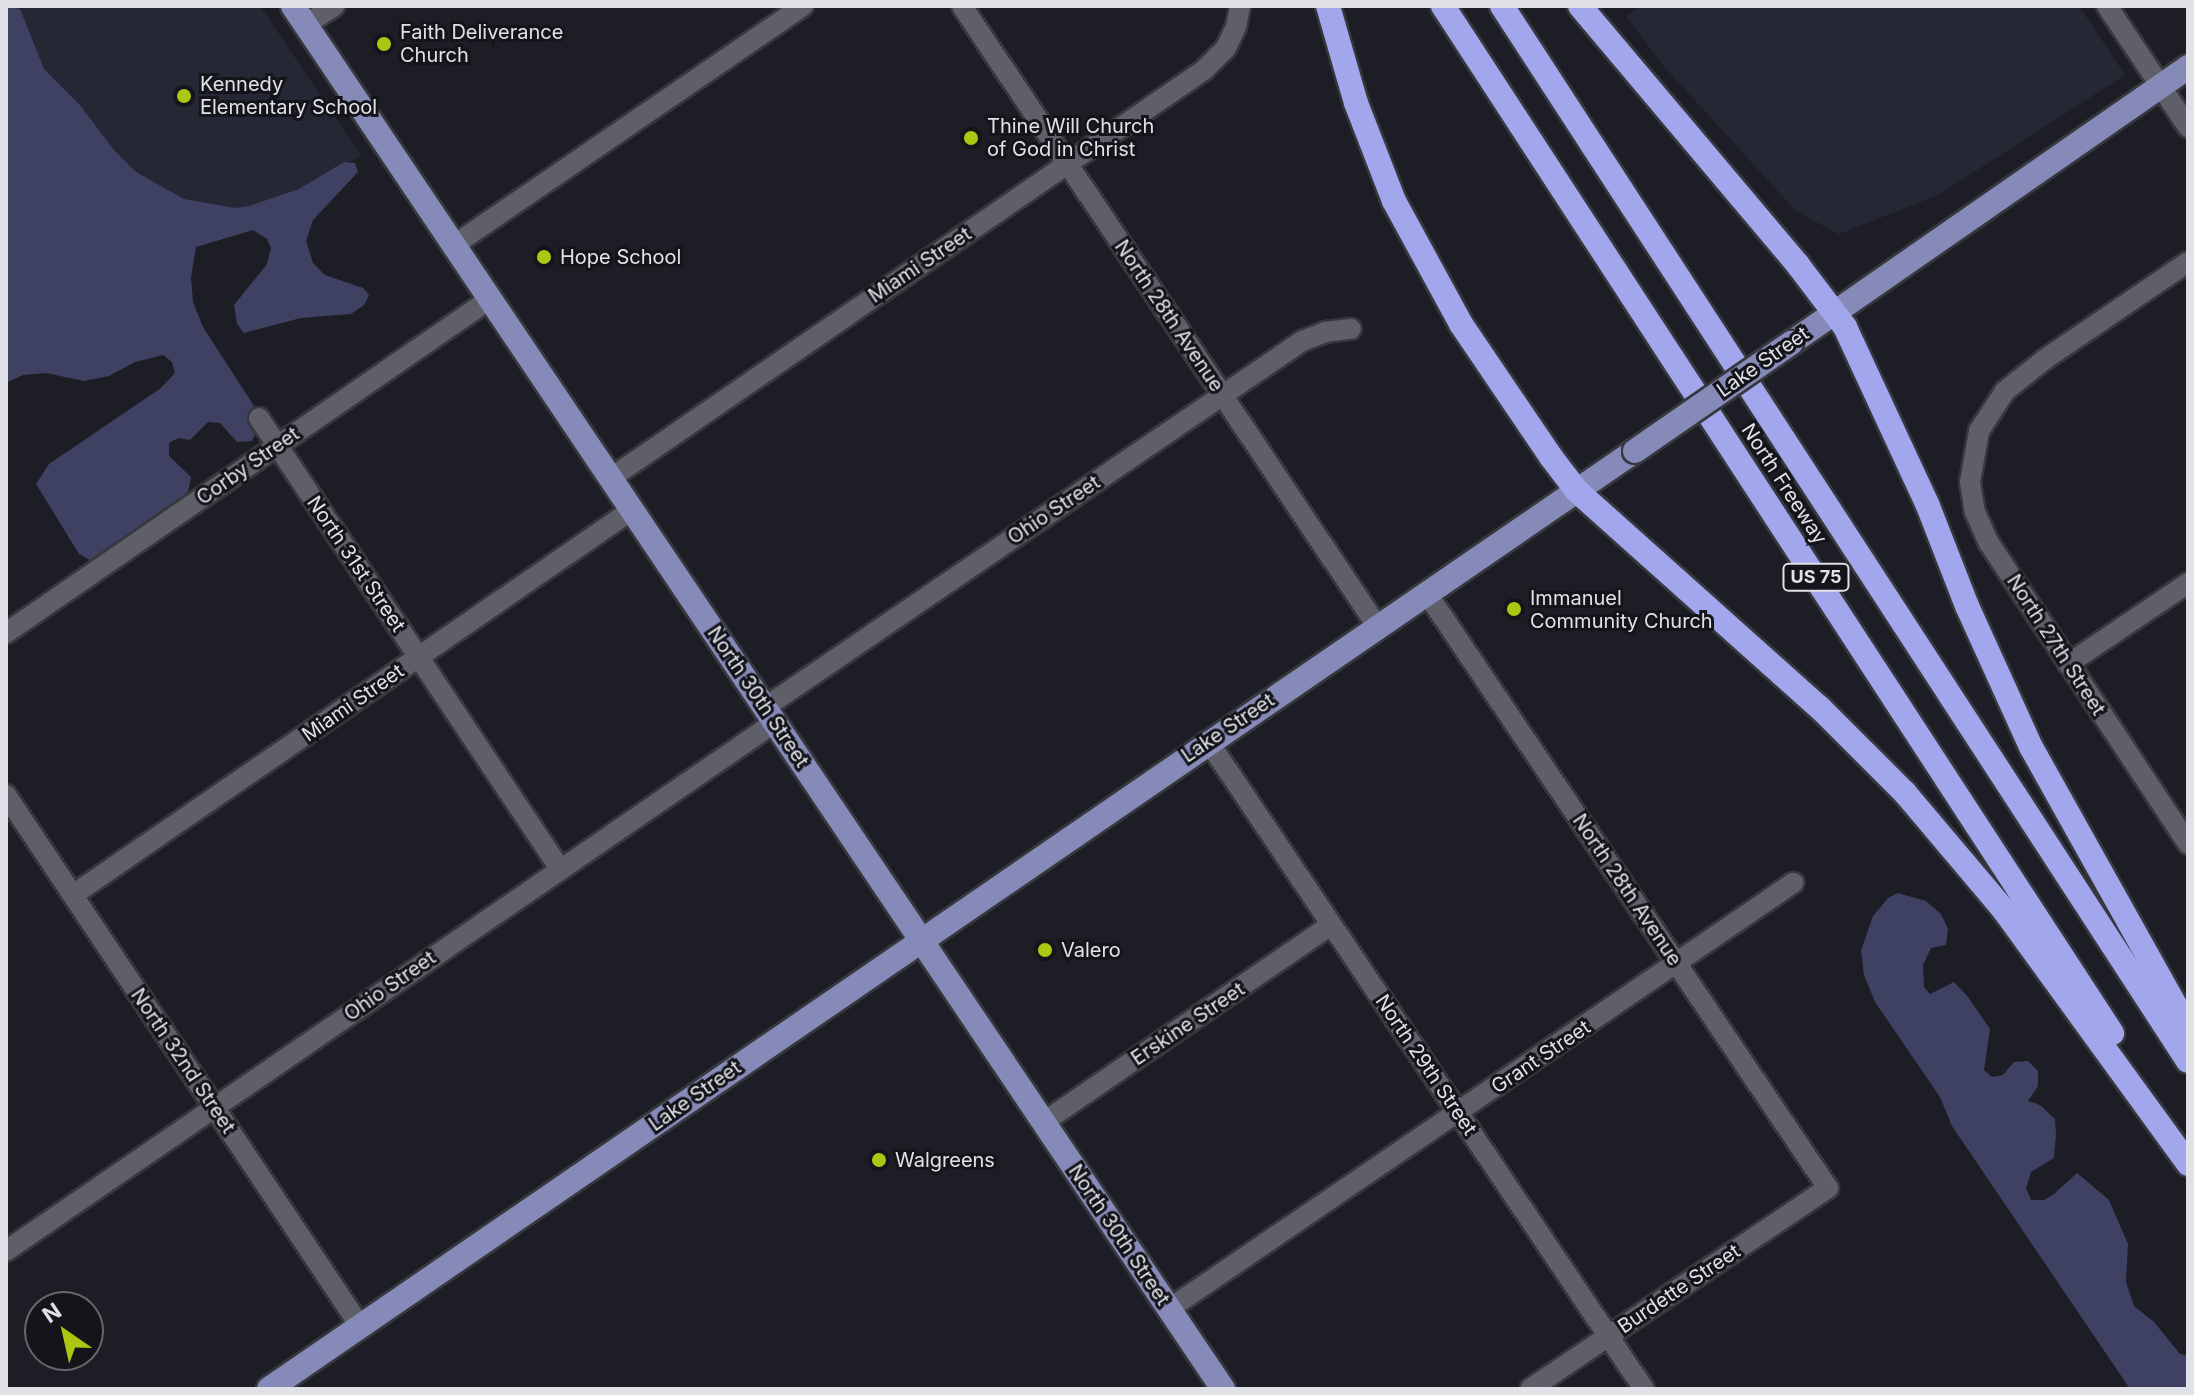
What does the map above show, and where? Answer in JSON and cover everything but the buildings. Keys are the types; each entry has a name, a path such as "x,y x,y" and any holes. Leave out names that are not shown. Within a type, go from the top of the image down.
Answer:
{"highway":[{"path":"1328,6 1356,103 1394,201 1468,336 1577,491 1820,708 1921,811 1991,893 2188,1164"},
{"name":"North Freeway","path":"1443,6 2188,1149"},
{"name":"North Freeway","path":"1502,6 2188,1061"},
{"path":"1580,6 1835,312 1856,348 1922,492 1967,606 2031,747 2188,1028"}],"main road":[{"name":"North 30th Street","path":"299,15 1044,1122 1169,1309 1217,1387"},
{"name":"Lake Street","path":"269,1389 1208,741 1577,491 2188,67"}],"street":[{"path":"299,15 334,6"},
{"path":"454,245 803,6"},
{"name":"North 28th Avenue","path":"962,6 1377,626"},
{"name":"Miami Street","path":"611,478 1196,76 1226,48 1236,27 1240,6"},
{"path":"2107,6 2188,127"},
{"name":"North 27th Street","path":"2188,262 2015,381 1998,399 1979,431 1970,472 1976,516 1989,543 2188,844"},
{"name":"Corby Street","path":"6,633 490,299"},
{"name":"Ohio Street","path":"10,1241 214,1107 560,869 769,715 1222,394 1302,341 1325,332 1351,329"},
{"name":"North 31st Street","path":"259,418 560,869"},
{"name":"Miami Street","path":"73,895 632,510"},
{"path":"2068,664 2188,583"},
{"name":"North 28th Avenue","path":"1426,592 1828,1188"},
{"name":"North 29th Street","path":"1208,741 1644,1389"},
{"name":"North 32nd Street","path":"6,795 360,1326"},
{"name":"Grant Street","path":"1169,1309 1793,883"},
{"name":"Erskine Street","path":"1044,1122 1331,925"},
{"name":"Burdette Street","path":"1530,1389 1828,1188"}],"shaded area":[{"path":"6,6 260,6 361,155 270,216 137,224"},
{"path":"6,6 20,9 44,69 79,104 114,150 136,172 184,199 235,208 249,206 299,189 344,162 355,163 358,172 313,220 306,241 313,263 325,275 363,288 369,295 364,305 351,314 301,318 244,333 237,324 234,305 267,264 271,248 267,239 253,230 196,247 191,278 193,302 203,327 254,406 259,426 252,441 237,442 220,423 208,422 190,440 178,438 169,443 169,456 191,477 187,497 97,564 79,554 36,484 49,464 161,388 175,373 172,362 163,355 135,362 109,376 84,381 46,373 23,375 6,383"},
{"path":"1640,6 2079,6 2125,75 1938,195 1839,234 1797,212 1661,63 1626,16"},
{"path":"1898,893 1926,901 1941,914 1948,929 1946,945 1931,948 1923,965 1924,987 1930,994 1954,982 1968,997 1990,1029 1984,1070 1992,1077 2003,1075 2014,1062 2028,1061 2038,1071 2038,1086 2028,1101 2040,1105 2055,1119 2056,1134 2054,1158 2031,1172 2026,1188 2031,1200 2044,1200 2077,1173 2109,1200 2128,1244 2126,1282 2134,1306 2154,1322 2180,1354 2188,1356 2188,1389 2130,1389 1952,1126 1940,1097 1875,1002 1864,975 1861,951 1873,916 1888,898"}],"place":[{"name":"Faith Deliverance Church","path":"384,44"},
{"name":"Kennedy Elementary School","path":"184,96"},
{"name":"Thine Will Church of God in Christ","path":"971,138"},
{"name":"Hope School","path":"544,257"},
{"name":"Immanuel Community Church","path":"1514,609"},
{"name":"Valero","path":"1045,950"},
{"name":"Walgreens","path":"879,1160"}]}
